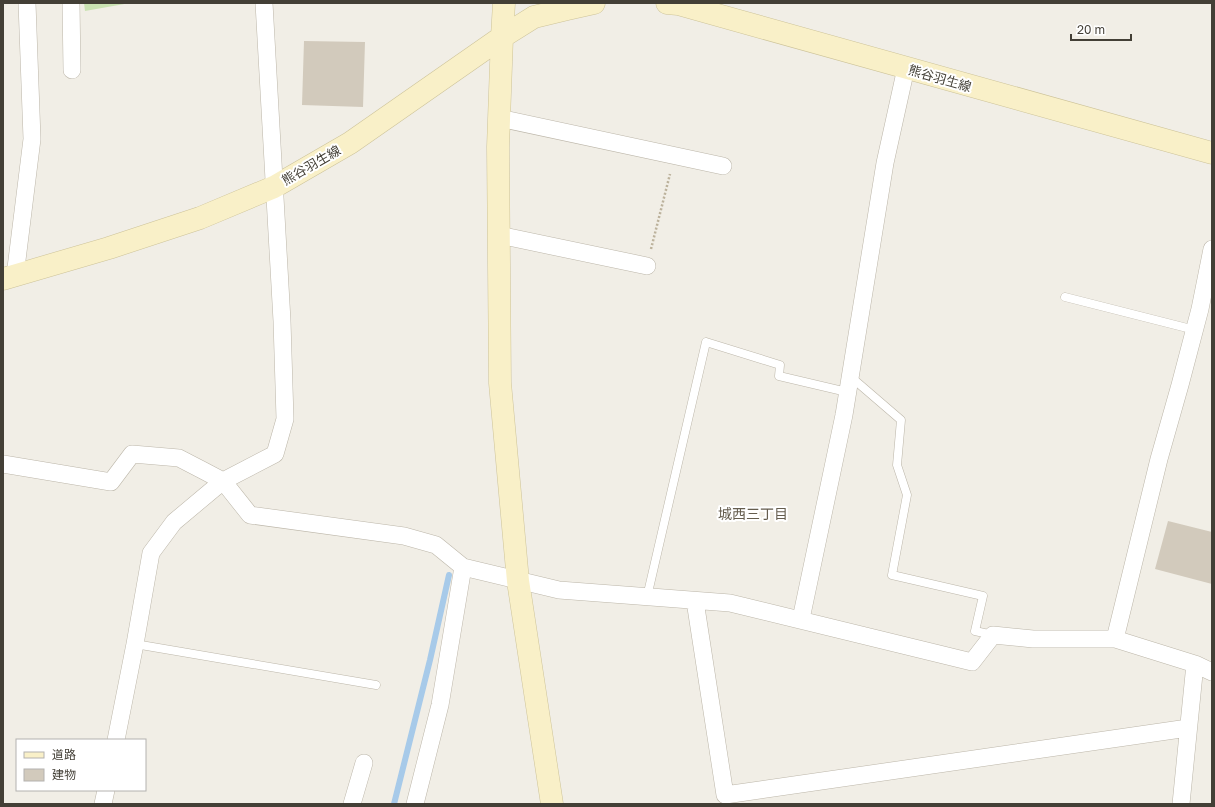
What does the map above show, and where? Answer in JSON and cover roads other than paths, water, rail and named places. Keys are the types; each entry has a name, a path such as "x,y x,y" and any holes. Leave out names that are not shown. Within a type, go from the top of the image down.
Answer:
{"main road":[{"path":"504,3 499,118 500,383 518,581 552,804"},
{"name":"熊谷羽生線","path":"9,278 109,248 200,218 274,187 350,143 502,37 534,17 567,8 594,3"},
{"name":"熊谷羽生線","path":"667,3 678,4 1212,153"}],"street":[{"path":"9,278 32,139 27,3"},
{"path":"71,3 72,70"},
{"path":"116,739 151,553 174,522 223,481 275,454 285,419 282,321 264,3"},
{"path":"803,612 844,415 885,163 906,68"},
{"path":"499,118 723,166"},
{"path":"499,235 647,266"},
{"path":"1115,639 1159,458 1195,330 1212,249"},
{"path":"3,464 111,482 132,454 179,458 223,481 250,515 404,536 436,545 463,567 559,590 695,601 730,602 803,612 972,662 993,636 1033,639 1115,639 1195,664 1212,672"},
{"path":"415,804 440,705 463,567"},
{"path":"695,601 726,800 1188,728"},
{"path":"1180,804 1195,664"},
{"path":"352,804 364,763"},
{"path":"103,804 106,791"}],"lane":[{"path":"1065,297 1195,330"},
{"path":"647,597 706,342 780,365 779,376 849,384 902,420 898,465 907,495 892,576 983,596 975,631 993,636"},
{"path":"135,644 376,685"}],"waterway":[{"path":"394,804 430,660 449,575"}],"district":[{"name":"城西三丁目","path":"753,513"}]}
